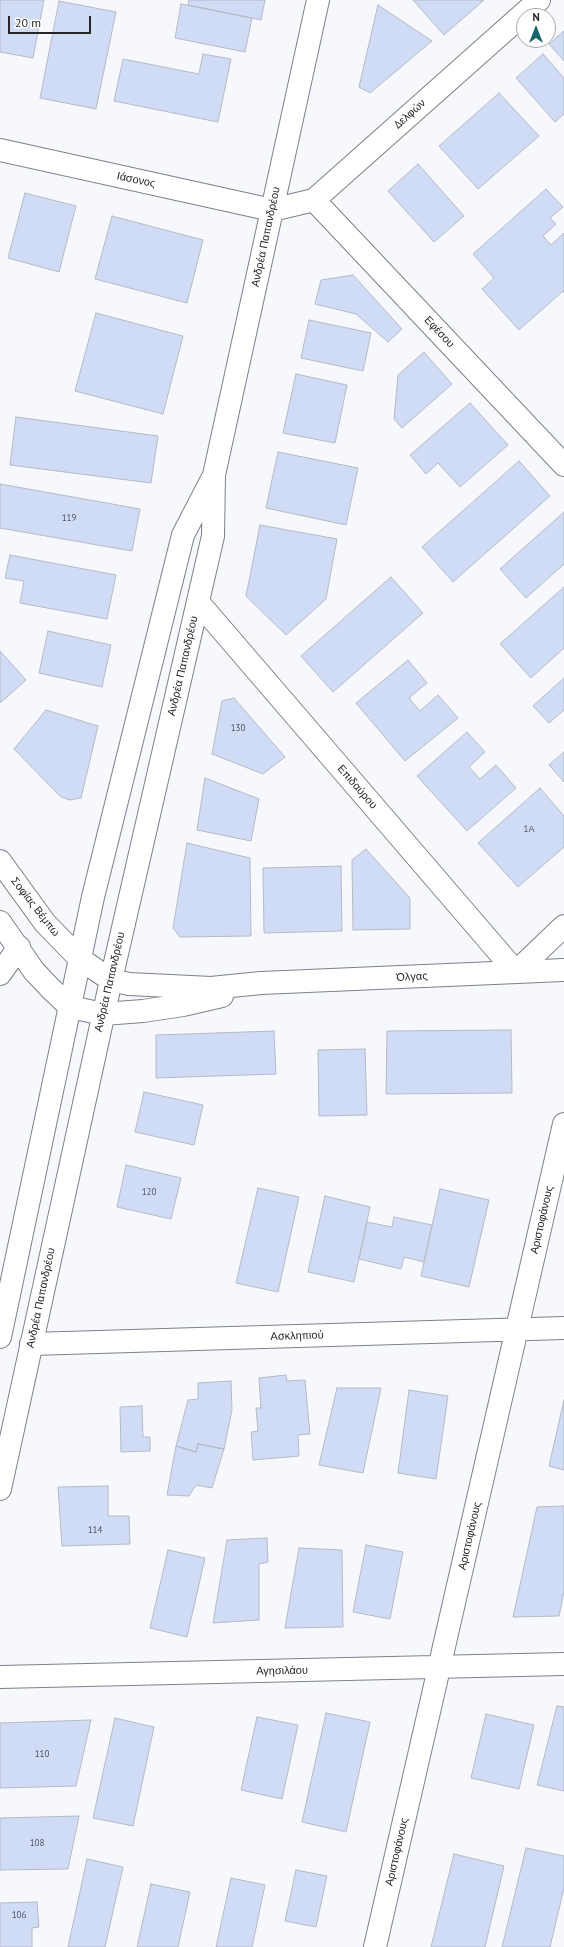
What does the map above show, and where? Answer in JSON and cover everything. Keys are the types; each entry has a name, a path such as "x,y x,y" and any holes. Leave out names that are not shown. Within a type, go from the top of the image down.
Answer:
{"street":[{"name":"Ανδρέα Παπανδρέου","path":"0,1489 103,1014 213,536 214,475 318,0"},
{"name":"Δελφών","path":"272,210 314,200 539,0"},
{"name":"Ιάσονος","path":"0,150 272,210"},
{"name":"Εφέσου","path":"314,200 564,465"},
{"name":"Ανδρέα Παπανδρέου","path":"0,1337 94,897 183,535 214,475"},
{"name":"Επιδαύρου","path":"198,602 516,972"},
{"name":"Σοφίας Βέμπω","path":"0,861 45,923 80,960 111,980"},
{"path":"0,922 19,947 34,971 50,989 70,1007 103,1014"},
{"path":"516,972 564,926"},
{"path":"0,974 19,947"},
{"name":"Όλγας","path":"111,980 130,984 211,988 260,983 564,970"},
{"name":"Όλγας","path":"103,1014 143,1011 183,1005 222,996 260,983"},
{"name":"Αριστοφάνους","path":"375,1947 564,1124"},
{"name":"Ασκληπιού","path":"31,1344 564,1328"},
{"name":"Αγησιλάου","path":"0,1677 564,1664"}],"building":[{"path":"0,0 44,0 33,58 0,52"},
{"path":"189,0 265,0 261,20 188,5"},
{"path":"413,0 484,0 444,35"},
{"path":"59,1 116,12 96,109 40,98"},
{"path":"181,4 252,18 245,52 175,38"},
{"path":"378,5 432,41 370,93 359,87"},
{"path":"564,31 564,61 553,48 556,48 556,38"},
{"path":"203,54 231,59 218,122 114,101 123,59 199,74"},
{"path":"543,54 564,78 564,114 555,122 516,78"},
{"path":"499,93 539,136 478,189 439,146"},
{"path":"418,164 464,216 434,242 388,191"},
{"path":"546,189 563,207 550,218 556,224 543,236 551,245 564,233 564,293 563,291 519,330 482,289 494,278 473,254"},
{"path":"25,193 76,206 59,272 8,258"},
{"path":"112,216 203,240 187,303 95,279"},
{"path":"353,275 402,329 388,342 356,314 315,304 321,280"},
{"path":"96,313 183,336 163,414 75,391"},
{"path":"309,320 371,333 363,371 301,358"},
{"path":"424,352 452,384 402,428 394,419 398,375"},
{"path":"296,374 347,385 335,443 283,433"},
{"path":"470,403 508,445 460,487 438,463 426,474 410,455"},
{"path":"16,417 158,436 151,483 10,465"},
{"path":"278,452 358,468 346,525 266,508"},
{"path":"519,461 550,496 453,582 422,547"},
{"path":"0,484 140,509 132,551 0,528"},
{"path":"564,512 564,564 526,598 500,569"},
{"path":"260,525 337,539 326,599 286,635 246,596"},
{"path":"10,555 116,575 107,619 20,603 24,581 5,578"},
{"path":"391,577 423,613 333,692 301,656"},
{"path":"564,587 564,648 531,678 500,644"},
{"path":"48,631 111,645 102,687 39,673"},
{"path":"0,651 26,680 0,703"},
{"path":"408,660 427,683 409,698 420,711 438,695 458,718 405,761 356,703"},
{"path":"564,678 564,710 549,723 533,706"},
{"path":"234,698 285,757 263,774 212,754 222,701"},
{"path":"46,710 98,726 81,798 70,800 61,797 14,749"},
{"path":"467,732 485,752 469,767 480,779 496,765 516,788 467,831 417,776"},
{"path":"564,752 564,782 549,765"},
{"path":"205,778 259,799 251,841 197,830"},
{"path":"540,788 564,816 564,847 518,887 478,843"},
{"path":"187,843 250,858 251,936 180,937 173,928"},
{"path":"366,849 410,898 410,929 353,930 352,860"},
{"path":"341,866 342,931 264,933 263,868"},
{"path":"511,1030 512,1093 386,1094 387,1031"},
{"path":"274,1031 276,1074 156,1078 156,1035"},
{"path":"365,1049 367,1115 319,1116 318,1050"},
{"path":"144,1092 203,1105 194,1145 135,1132"},
{"path":"126,1165 181,1178 171,1219 117,1207"},
{"path":"258,1188 299,1197 278,1292 236,1283"},
{"path":"440,1189 489,1200 469,1287 421,1276"},
{"path":"325,1196 370,1207 354,1282 308,1272"},
{"path":"394,1217 432,1225 424,1262 404,1257 401,1269 359,1259 367,1222 392,1227"},
{"path":"286,1375 287,1381 305,1380 310,1434 298,1435 299,1456 253,1460 251,1432 258,1431 256,1408 261,1408 259,1378"},
{"path":"231,1381 232,1410 224,1449 198,1444 196,1452 176,1446 188,1400 198,1399 198,1383"},
{"path":"337,1388 381,1388 363,1473 319,1465"},
{"path":"409,1390 448,1396 436,1479 398,1473"},
{"path":"564,1400 564,1470 549,1466"},
{"path":"142,1406 143,1437 150,1437 150,1451 121,1452 120,1407"},
{"path":"198,1444 224,1449 212,1488 196,1485 189,1496 167,1495 176,1446 196,1452"},
{"path":"108,1486 108,1516 129,1516 130,1544 62,1546 58,1487"},
{"path":"564,1506 564,1591 559,1616 513,1617 537,1507"},
{"path":"267,1538 268,1562 259,1564 259,1620 213,1623 227,1540"},
{"path":"366,1545 403,1552 390,1619 353,1612"},
{"path":"299,1548 342,1550 343,1627 285,1628"},
{"path":"168,1550 205,1558 187,1637 150,1628"},
{"path":"557,1706 564,1707 564,1791 537,1785"},
{"path":"326,1713 370,1722 346,1832 302,1822"},
{"path":"486,1714 534,1725 519,1789 471,1778"},
{"path":"257,1717 298,1725 282,1799 241,1790"},
{"path":"115,1718 154,1727 133,1826 93,1818"},
{"path":"91,1720 76,1786 0,1788 0,1723"},
{"path":"79,1816 68,1869 0,1870 0,1818"},
{"path":"526,1848 564,1856 564,1888 550,1947 502,1947"},
{"path":"454,1854 504,1866 485,1947 431,1947"},
{"path":"87,1859 123,1867 105,1947 68,1947"},
{"path":"296,1870 327,1876 316,1927 285,1921"},
{"path":"231,1878 265,1885 252,1947 216,1947"},
{"path":"151,1884 190,1892 178,1947 137,1947"},
{"path":"37,1902 39,1927 32,1928 32,1947 0,1947 0,1903"}]}
